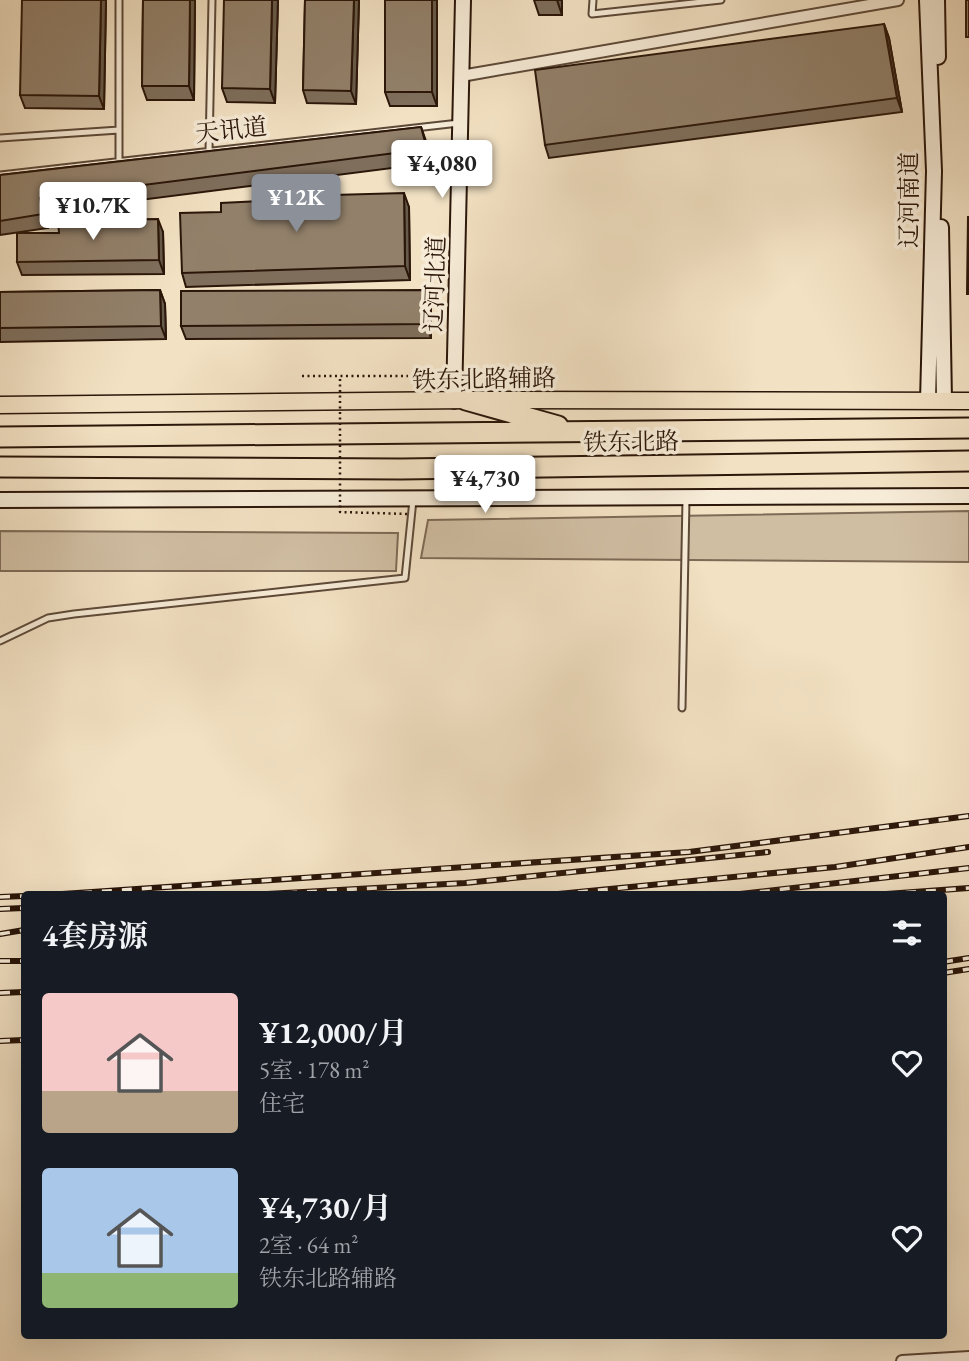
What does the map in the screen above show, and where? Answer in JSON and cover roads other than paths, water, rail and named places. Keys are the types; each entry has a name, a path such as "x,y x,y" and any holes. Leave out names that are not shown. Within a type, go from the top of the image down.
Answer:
{"highway":[{"path":"460,401 579,432"},
{"name":"铁东北路","path":"0,437 969,428"},
{"name":"铁东北路","path":"0,467 401,470 969,461"}],"main road":[{"name":"铁东北路辅路","path":"0,405 460,401 969,401"}],"street":[{"name":"辽河北道","path":"463,123 467,75 466,0"},
{"name":"辽河北道","path":"460,401 466,0"},
{"path":"467,75 898,0"},
{"name":"辽河南道","path":"927,0 933,171 936,401"},
{"name":"辽河南道","path":"936,401 937,0"},
{"path":"0,500 969,496"},
{"path":"902,1361 969,1357"}],"lane":[{"path":"119,0 119,160"},
{"path":"209,150 212,0"},
{"path":"593,0 592,14 721,0"},
{"name":"天讯道","path":"0,175 463,123"},
{"path":"0,138 119,131"},
{"path":"681,708 686,496"},
{"path":"0,641 48,618 405,578 414,497"}],"railway":[{"path":"107,891 689,852 969,816"},
{"path":"589,891 835,867 969,847"},
{"path":"321,891 465,883 768,852"},
{"path":"766,891 969,868"},
{"path":"928,891 969,888"},
{"path":"0,897 21,896"},
{"path":"0,909 21,908"},
{"path":"0,934 21,930"},
{"path":"947,961 969,958"},
{"path":"0,961 21,961"},
{"path":"947,972 969,969"},
{"path":"0,993 21,992"},
{"path":"0,1041 21,1040"}]}
